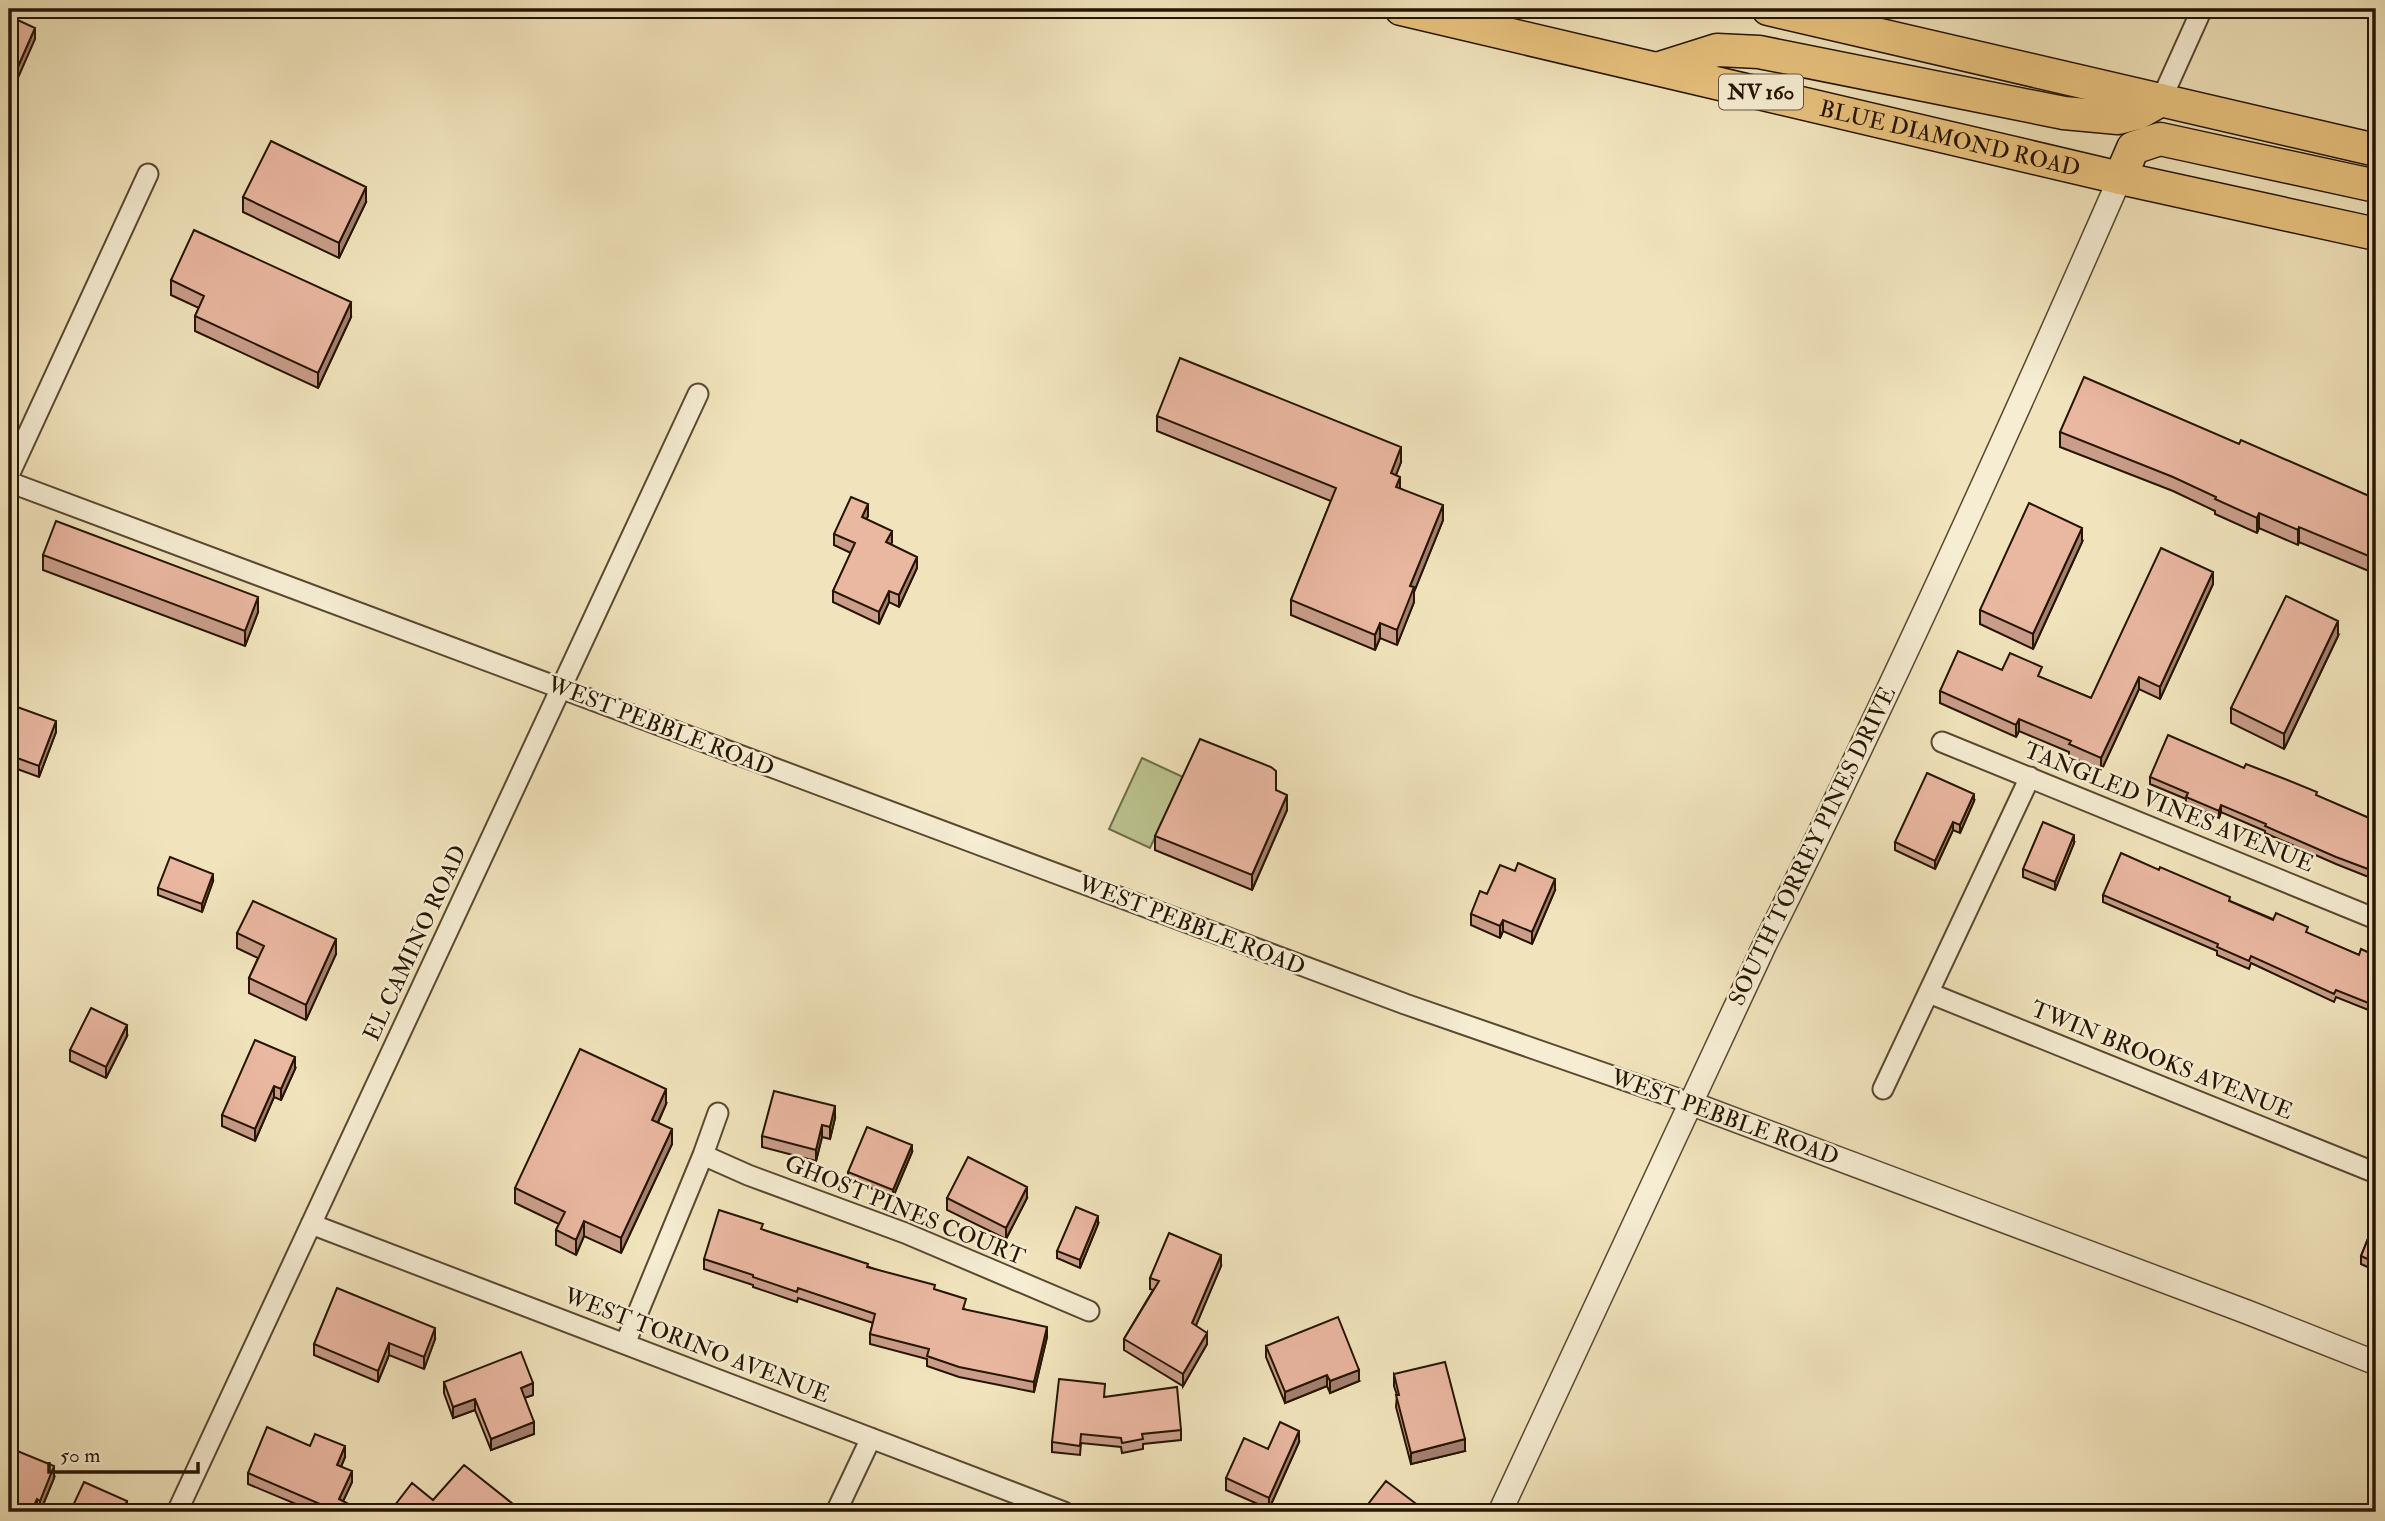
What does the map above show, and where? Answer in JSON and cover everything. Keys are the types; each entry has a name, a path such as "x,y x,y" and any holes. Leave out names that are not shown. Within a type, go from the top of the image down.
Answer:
{"highway":[{"name":"BLUE DIAMOND ROAD","path":"1401,9 2120,178 2376,234"},
{"path":"1768,9 2376,150"},
{"path":"1659,68 1717,50 1749,51 2064,113 2118,117 2138,113 2161,100"},
{"path":"2120,178 2133,148 2160,139 2376,186"}],"street":[{"path":"2161,100 2203,9"},
{"path":"9,475 148,174"},
{"name":"SOUTH TORREY PINES DRIVE","path":"1500,1512 1690,1103 1995,461 2120,178"},
{"name":"EL CAMINO ROAD","path":"177,1512 698,394"},
{"name":"WEST PEBBLE ROAD","path":"9,482 1405,1004 1690,1103 2376,1363"},
{"name":"TANGLED VINES AVENUE","path":"1942,742 2376,919"},
{"path":"1883,1089 2030,777"},
{"name":"TWIN BROOKS AVENUE","path":"1929,993 2376,1173"},
{"path":"625,1344 718,1113"},
{"name":"GHOST PINES COURT","path":"703,1155 748,1175 905,1233 1089,1311"},
{"name":"WEST TORINO AVENUE","path":"311,1224 1065,1512"},
{"path":"836,1512 871,1438"}],"green space":[{"path":"1142,758 1183,777 1150,848 1109,829"}],"building":[{"path":"9,16 35,28 9,87"},
{"path":"271,141 366,187 339,243 243,197"},
{"path":"194,230 351,302 318,373 195,316 204,296 171,280"},
{"path":"1180,358 1401,447 1391,473 1400,477 1396,487 1443,505 1410,586 1414,587 1397,630 1380,623 1375,635 1291,600 1336,488 1157,416"},
{"path":"2084,377 2239,444 2241,440 2376,499 2376,559 2259,513 2257,518 2173,477 2060,432"},
{"path":"851,497 868,504 862,517 892,531 886,542 917,557 899,595 889,591 879,612 833,591 855,543 834,534"},
{"path":"2029,503 2082,528 2033,634 1980,610"},
{"path":"56,521 258,597 245,631 43,555"},
{"path":"2161,548 2213,572 2160,687 2139,677 2101,758 2069,744 2071,741 2019,719 2016,725 1940,691 1958,651 2002,670 2010,653 2042,667 2038,676 2091,698"},
{"path":"2286,596 2338,621 2284,734 2231,708"},
{"path":"9,704 56,721 39,766 9,755"},
{"path":"2168,735 2244,768 2246,764 2317,792 2316,795 2376,821 2376,872 2336,857 2221,805 2219,811 2186,797 2188,793 2150,777"},
{"path":"1200,739 1271,767 1276,771 1276,790 1287,795 1252,875 1155,836"},
{"path":"1927,773 1974,794 1960,825 1953,822 1935,861 1895,842"},
{"path":"2043,822 2074,835 2055,882 2023,869"},
{"path":"2121,853 2230,897 2229,901 2273,920 2276,913 2308,927 2306,932 2359,955 2361,949 2376,956 2376,1006 2336,990 2334,994 2251,956 2249,961 2217,947 2218,944 2103,895"},
{"path":"170,857 213,874 202,904 158,888"},
{"path":"1518,863 1555,879 1532,932 1503,920 1500,926 1471,914 1480,891 1487,894 1500,865 1515,871"},
{"path":"253,901 336,939 306,1005 249,978 264,946 237,933"},
{"path":"91,1008 127,1025 106,1067 70,1050"},
{"path":"255,1040 295,1057 281,1089 274,1086 255,1129 222,1115"},
{"path":"580,1049 666,1089 652,1120 672,1129 621,1238 584,1221 576,1240 556,1230 565,1212 515,1188"},
{"path":"774,1091 835,1106 830,1127 822,1125 816,1150 762,1136"},
{"path":"867,1127 912,1145 893,1190 848,1172"},
{"path":"968,1157 1027,1187 1006,1228 947,1198"},
{"path":"1076,1207 1098,1216 1080,1260 1057,1251"},
{"path":"719,1210 763,1224 761,1229 868,1264 867,1267 935,1285 934,1289 966,1299 963,1309 1047,1327 1034,1382 959,1367 927,1356 929,1349 870,1334 875,1314 798,1288 797,1292 704,1259"},
{"path":"2376,1219 2376,1263 2361,1256"},
{"path":"1169,1233 1221,1255 1192,1323 1207,1333 1183,1374 1124,1339 1159,1281 1150,1278"},
{"path":"337,1288 435,1328 424,1357 389,1343 378,1371 314,1344"},
{"path":"1338,1317 1359,1370 1330,1381 1327,1375 1285,1392 1266,1346"},
{"path":"521,1352 533,1383 521,1388 534,1422 491,1439 475,1399 453,1407 444,1382"},
{"path":"1445,1362 1465,1439 1411,1453 1396,1395 1399,1395 1394,1374"},
{"path":"1059,1379 1105,1384 1104,1397 1177,1387 1181,1430 1142,1434 1143,1439 1122,1443 1121,1438 1081,1434 1080,1446 1052,1442"},
{"path":"1280,1422 1299,1431 1269,1498 1226,1478 1244,1438 1268,1449"},
{"path":"267,1427 310,1446 315,1434 345,1446 337,1465 352,1471 339,1499 356,1508 354,1512 324,1512 327,1507 248,1473"},
{"path":"10,1448 54,1466 40,1501 37,1499 31,1512 9,1512"},
{"path":"464,1465 523,1512 404,1512 395,1505 412,1483 433,1500"},
{"path":"1386,1481 1423,1509 1420,1512 1362,1512"},
{"path":"84,1482 127,1501 122,1512 70,1512"}]}
